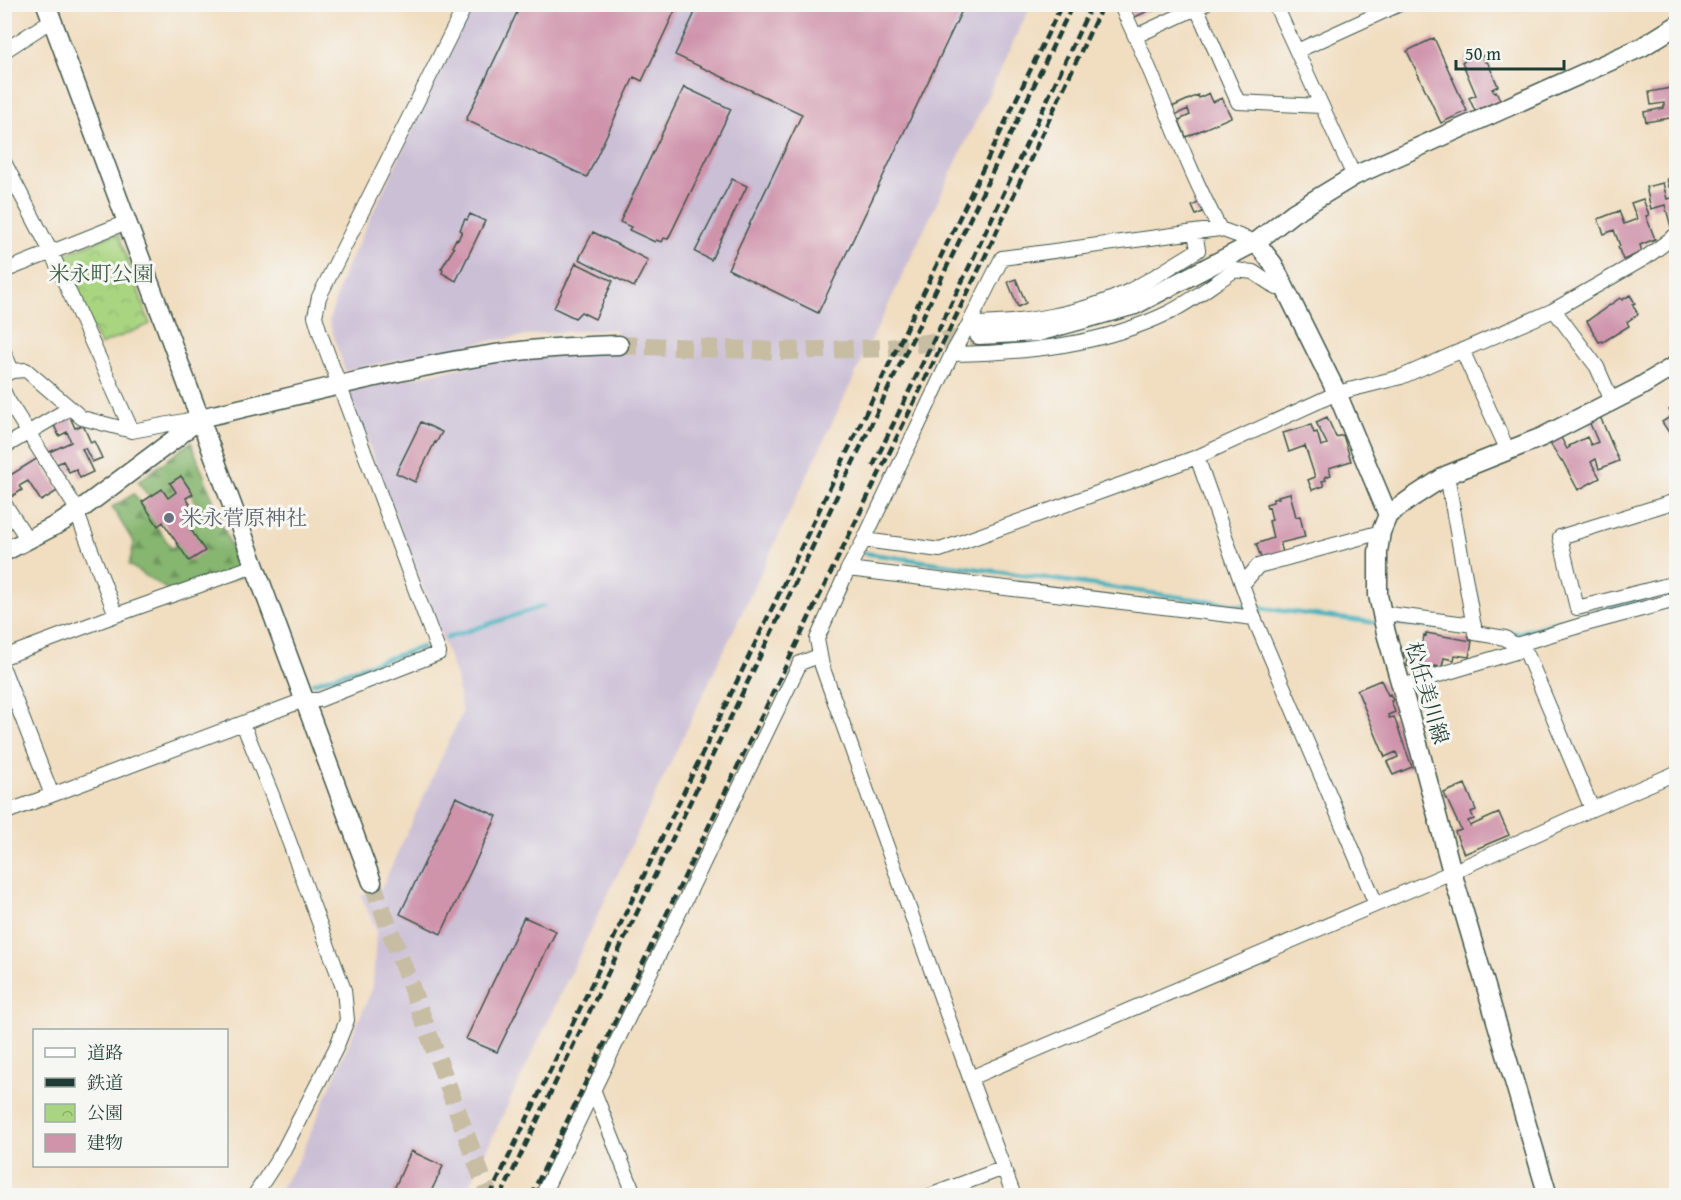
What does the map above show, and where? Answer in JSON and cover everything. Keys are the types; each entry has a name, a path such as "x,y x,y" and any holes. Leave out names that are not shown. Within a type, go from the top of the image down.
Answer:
{"street":[{"path":"4,813 304,700 319,700 439,653 315,316 319,297 466,4"},
{"path":"1120,4 1136,36 1203,198 1220,229"},
{"path":"1275,4 1354,176"},
{"path":"1297,51 1400,4"},
{"path":"1136,36 1199,6 1238,102 1321,106"},
{"path":"4,51 49,12 372,882"},
{"path":"974,329 1038,332 1135,305 1256,242 1293,213 1354,176 1633,51 1677,26"},
{"path":"4,162 51,252 132,431"},
{"path":"4,271 127,222"},
{"path":"1014,1196 819,656 817,639 848,569 952,354 974,329 1002,258 1220,229 1256,242 1273,264 1337,393 1388,514 1447,475 1542,437 1638,388 1677,364"},
{"path":"974,329 1085,308 1126,292 1198,250 1195,232"},
{"path":"864,540 940,550 1197,457 1337,393 1401,377 1554,310 1645,258 1677,235"},
{"path":"952,354 1016,351 1094,340 1171,312 1235,270 1253,272 1277,288 1283,285"},
{"path":"1554,310 1597,367 1612,401"},
{"path":"4,352 8,373 26,370 82,418 132,431 200,418 423,367 495,354 544,348 619,345"},
{"path":"1462,350 1508,451"},
{"path":"4,392 77,512 116,615"},
{"path":"4,447 70,408"},
{"path":"4,552 77,512 200,418"},
{"path":"1197,457 1254,618 1376,904"},
{"path":"1447,475 1475,633 1505,638 1527,654 1592,809"},
{"path":"1582,625 1560,537 1677,501"},
{"path":"4,503 28,540"},
{"name":"松任美川線","path":"1388,514 1381,532 1378,552 1378,595 1383,620 1452,872 1548,1196"},
{"path":"1242,585 1258,566 1381,532"},
{"path":"4,657 254,566"},
{"path":"848,569 1254,618"},
{"path":"1577,608 1677,583"},
{"path":"1402,686 1582,625 1677,600"},
{"path":"1383,620 1474,625"},
{"path":"542,1196 800,663 819,656"},
{"path":"4,671 52,795"},
{"path":"243,724 272,795 344,990 347,1020 336,1048 282,1153 254,1196"},
{"path":"970,1078 1677,773"},
{"path":"593,1089 635,1196"},
{"path":"930,1196 1004,1168"}],"shaded area":[{"path":"472,5 1031,5 465,1195 276,1196 300,1158 373,987 376,930 361,895 382,887 462,713 456,677 348,391 508,358 617,350 616,329 546,333 477,343 345,371 329,321 343,275"}],"green space":[{"name":"米永町公園","path":"118,233 150,324 100,345 60,256"},
{"path":"191,442 242,576 177,596 129,565 134,543 112,507 134,494 172,549 201,511 188,490 156,506 138,482"}],"building":[{"path":"521,4 678,4 642,81 634,77 587,177 466,120"},
{"path":"699,4 965,4 818,313 728,269 802,114 675,55"},
{"path":"1128,4 1159,4 1161,8 1153,11 1152,9 1133,18"},
{"path":"1434,38 1467,111 1441,123 1407,51"},
{"path":"1480,51 1498,86 1492,89 1496,91 1500,100 1475,111 1469,98 1476,95 1462,62 1467,60 1465,57"},
{"path":"684,87 731,109 668,239 664,238 662,242 656,240 655,242 629,230 631,227 620,222"},
{"path":"1676,87 1676,117 1646,122 1644,112 1664,108 1664,103 1651,105 1649,92"},
{"path":"1209,93 1213,102 1222,98 1231,117 1186,137 1179,120 1190,115 1188,109 1175,115 1172,107 1198,95 1199,98"},
{"path":"1676,177 1676,185 1669,187 1667,179"},
{"path":"732,179 747,186 711,260 695,252"},
{"path":"1663,183 1667,199 1676,197 1676,226 1671,227 1665,205 1651,209 1646,187"},
{"path":"1643,199 1649,215 1646,216 1655,239 1640,245 1642,252 1623,260 1614,230 1604,234 1598,219 1619,211 1624,224 1637,219 1631,203"},
{"path":"1200,202 1205,211 1196,215 1192,206"},
{"path":"470,214 485,221 456,281 442,273 441,269 454,248 452,247 456,239 458,240 465,219 467,220"},
{"path":"593,232 648,260 634,287 579,259"},
{"path":"576,263 613,281 595,319 581,312 575,318 554,308"},
{"path":"1016,279 1026,303 1018,307 1008,282"},
{"path":"1630,295 1638,314 1627,322 1629,326 1603,342 1599,342 1587,321 1620,298 1622,300"},
{"path":"1676,405 1676,433 1675,431 1670,434 1662,422 1673,415 1669,410"},
{"path":"1599,414 1619,461 1599,469 1596,459 1591,462 1600,478 1578,490 1548,440 1559,434 1567,449 1587,437 1591,445 1598,442 1588,419"},
{"path":"69,415 75,428 83,425 91,443 94,441 102,458 92,462 85,448 82,449 93,472 80,478 76,469 69,472 63,461 53,466 47,453 71,442 67,432 59,436 53,423"},
{"path":"1327,417 1336,437 1343,435 1351,461 1329,468 1331,475 1322,481 1324,486 1312,490 1308,480 1315,477 1305,446 1289,452 1283,433 1311,425 1314,433 1317,432 1321,446 1327,444 1316,422"},
{"path":"421,422 442,432 415,482 396,473"},
{"path":"38,458 59,490 41,501 28,481 19,486 22,490 8,499 4,493 4,479"},
{"path":"181,476 193,494 186,498 195,512 184,519 205,551 189,561 163,522 158,526 142,502 162,489 168,498 176,492 170,483"},
{"path":"1290,493 1296,517 1300,516 1305,537 1280,543 1284,555 1263,563 1256,544 1273,538 1269,521 1272,520 1266,504 1279,498 1278,496"},
{"path":"1426,633 1472,641 1469,657 1455,655 1454,660 1444,658 1442,667 1435,666 1434,671 1407,666 1408,659 1404,658 1404,651 1423,654"},
{"path":"1381,680 1393,700 1391,701 1395,712 1388,715 1389,718 1394,717 1412,767 1393,775 1387,762 1398,757 1396,752 1385,757 1357,690"},
{"path":"1465,784 1476,810 1471,812 1474,819 1468,821 1470,826 1499,813 1509,835 1464,854 1455,832 1461,830 1444,793"},
{"path":"456,797 497,816 441,934 400,914"},
{"path":"524,917 556,931 497,1052 466,1039"},
{"path":"411,1151 443,1166 429,1196 391,1196"}],"waterway":[{"path":"864,553 1378,623"},
{"path":"1593,613 1676,590"},
{"path":"447,638 543,606"},
{"path":"1503,632 1518,633 1572,618"},
{"path":"1390,623 1441,627"},
{"path":"313,683 423,647"}],"tunnel":[{"path":"619,345 782,351 889,348 976,336"},
{"path":"372,882 489,1196"}],"railway":[{"path":"490,1196 1062,4"},
{"path":"501,1196 1073,4"},
{"path":"873,466 1092,4"},
{"path":"531,1196 982,263 1103,4"}],"place":[{"name":"米永菅原神社","path":"169,518"}]}
